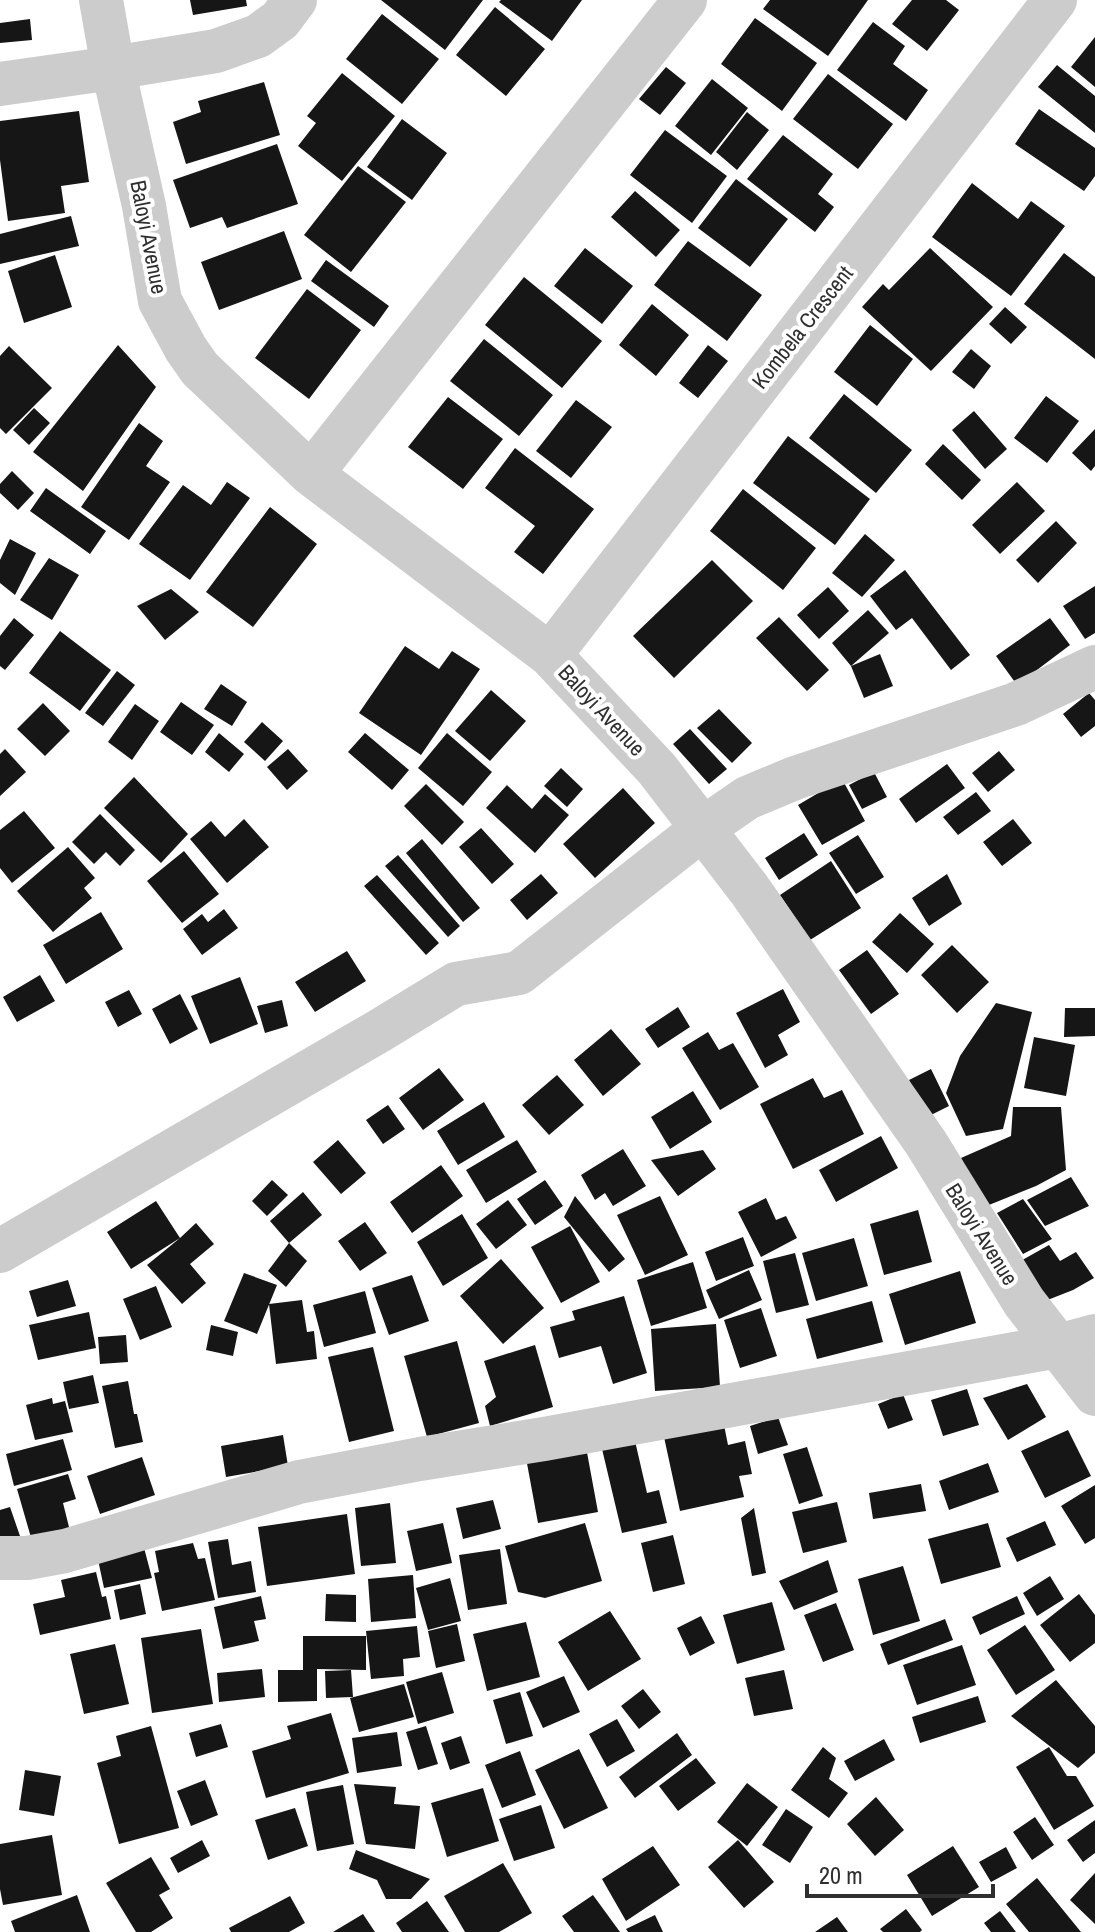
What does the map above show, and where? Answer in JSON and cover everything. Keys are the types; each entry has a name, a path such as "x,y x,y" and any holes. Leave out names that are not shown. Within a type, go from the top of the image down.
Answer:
{"street":[{"name":"Baloyi Avenue","path":"101,0 144,206 160,301 200,369 311,474 550,655 657,769 749,889 926,1143 1024,1302 1076,1341 1095,1394"},
{"path":"0,84 216,51 258,36 280,20 295,0"},
{"path":"311,474 685,0"},
{"name":"Kombela Crescent","path":"550,655 1055,0"},
{"path":"0,1251 456,984 519,973 702,829 747,798 795,778 1016,704 1095,667"},
{"path":"0,1558 27,1558 65,1551 299,1482 1076,1341"}],"building":[{"path":"190,0 246,0 247,6 193,15"},
{"path":"381,0 483,0 445,50"},
{"path":"582,0 552,41 499,2"},
{"path":"770,0 868,0 828,56 763,9"},
{"path":"912,0 946,0 959,10 927,51 892,24"},
{"path":"495,7 545,49 506,96 456,55"},
{"path":"382,14 439,59 402,104 346,59"},
{"path":"755,18 817,63 782,111 721,64"},
{"path":"30,19 32,40 0,43 0,23"},
{"path":"873,22 905,46 893,64 928,90 906,121 837,70"},
{"path":"1095,37 1095,87 1071,67"},
{"path":"1057,65 1095,96 1095,133 1038,87"},
{"path":"666,67 686,83 660,115 639,99"},
{"path":"342,73 395,116 342,181 298,146 316,123 307,116"},
{"path":"828,74 893,124 858,169 793,119"},
{"path":"712,79 748,108 711,155 675,126"},
{"path":"264,82 280,135 186,164 173,122 201,112 198,101"},
{"path":"1039,109 1095,148 1095,176 1084,191 1015,144"},
{"path":"79,111 89,182 61,186 65,213 8,221 0,160 0,121"},
{"path":"747,112 769,130 737,170 716,152"},
{"path":"402,119 447,153 412,200 367,167"},
{"path":"665,130 727,176 692,223 630,175"},
{"path":"783,135 833,174 818,194 834,207 815,232 747,179"},
{"path":"277,144 298,204 227,228 222,217 190,228 173,180"},
{"path":"358,166 406,202 351,272 304,235"},
{"path":"736,179 788,219 750,267 698,228"},
{"path":"972,183 1018,219 1031,201 1065,226 1011,296 932,237"},
{"path":"635,191 680,230 656,257 611,217"},
{"path":"71,216 79,246 0,264 0,234"},
{"path":"284,231 302,279 219,310 201,262"},
{"path":"688,241 762,295 727,341 654,285"},
{"path":"585,248 633,286 602,324 554,286"},
{"path":"930,248 993,307 931,371 862,307 883,284 889,290"},
{"path":"1064,253 1095,277 1095,359 1024,304"},
{"path":"55,255 72,307 24,323 8,271"},
{"path":"326,260 389,306 374,327 311,281"},
{"path":"524,277 602,341 562,388 485,325"},
{"path":"307,289 361,330 309,399 255,358"},
{"path":"652,304 689,335 656,376 619,345"},
{"path":"1005,307 1027,327 1011,344 989,324"},
{"path":"870,325 913,359 877,406 834,372"},
{"path":"484,339 553,395 519,436 450,381"},
{"path":"118,345 156,387 83,491 33,452"},
{"path":"708,345 728,361 698,398 679,383"},
{"path":"9,346 52,388 6,434 0,428 0,356"},
{"path":"971,349 991,366 974,389 952,372"},
{"path":"844,394 912,450 876,493 809,438"},
{"path":"1046,396 1079,421 1047,463 1014,438"},
{"path":"448,397 503,439 463,489 408,447"},
{"path":"576,400 612,427 571,478 536,451"},
{"path":"34,408 50,423 29,445 13,430"},
{"path":"974,411 1007,449 985,469 952,430"},
{"path":"139,423 163,441 146,466 170,482 129,540 81,507"},
{"path":"1095,429 1095,466 1091,471 1072,453"},
{"path":"788,436 870,499 835,545 753,483"},
{"path":"943,444 981,480 962,500 925,464"},
{"path":"515,448 594,509 543,574 514,552 535,526 485,488"},
{"path":"12,471 34,493 18,510 0,493 0,484"},
{"path":"227,482 250,498 190,580 139,544 183,485 211,505"},
{"path":"1017,482 1045,511 1000,554 972,525"},
{"path":"46,488 106,531 90,554 30,511"},
{"path":"743,489 816,548 783,590 710,531"},
{"path":"270,507 317,544 253,627 206,592"},
{"path":"1056,521 1077,543 1038,583 1016,560"},
{"path":"865,534 895,560 862,597 832,573"},
{"path":"10,539 36,553 15,595 0,583 0,560"},
{"path":"49,558 79,575 52,620 20,600"},
{"path":"712,560 753,601 674,678 633,636"},
{"path":"905,570 970,655 951,670 912,618 896,630 870,596"},
{"path":"1095,586 1095,633 1085,639 1063,606"},
{"path":"828,587 849,611 819,639 797,615"},
{"path":"171,589 199,612 165,640 137,606"},
{"path":"868,610 889,633 851,666 832,643"},
{"path":"779,617 829,670 807,691 756,638"},
{"path":"14,618 34,635 5,670 0,666 0,636"},
{"path":"1050,618 1070,645 1017,685 996,656"},
{"path":"60,631 111,670 80,711 29,673"},
{"path":"405,646 439,669 452,651 480,669 421,755 359,713"},
{"path":"880,654 893,686 864,698 851,666"},
{"path":"117,671 135,685 103,726 85,713"},
{"path":"221,684 247,702 232,726 204,709"},
{"path":"491,690 526,721 490,761 455,731"},
{"path":"1089,693 1095,700 1095,726 1081,737 1063,714"},
{"path":"181,702 214,725 192,755 160,732"},
{"path":"43,703 70,731 45,756 17,729"},
{"path":"135,704 159,721 132,760 108,742"},
{"path":"719,709 752,743 732,763 697,728"},
{"path":"262,722 283,741 265,761 244,742"},
{"path":"690,729 727,769 709,784 673,744"},
{"path":"219,733 244,754 229,772 205,752"},
{"path":"365,733 409,770 392,790 348,752"},
{"path":"447,733 492,772 463,806 418,768"},
{"path":"5,749 26,772 0,796 0,754"},
{"path":"288,749 308,771 287,790 267,767"},
{"path":"999,751 1015,770 988,792 972,773"},
{"path":"947,764 965,788 916,823 899,799"},
{"path":"561,768 583,789 567,807 544,786"},
{"path":"874,772 887,797 862,809 849,785"},
{"path":"134,777 188,834 161,863 104,808"},
{"path":"842,779 865,821 822,845 798,805"},
{"path":"426,784 464,822 442,845 404,806"},
{"path":"507,785 532,809 545,794 569,815 535,853 486,808"},
{"path":"623,788 655,823 595,878 563,844"},
{"path":"976,792 991,811 958,835 943,817"},
{"path":"24,811 55,848 12,883 0,868 0,830"},
{"path":"100,814 135,850 120,866 106,852 94,864 72,842"},
{"path":"244,819 269,847 227,883 190,839 211,821 225,837"},
{"path":"1013,819 1032,843 1002,866 983,842"},
{"path":"481,828 514,864 492,884 459,847"},
{"path":"804,833 818,855 779,880 765,858"},
{"path":"858,835 884,877 856,894 829,853"},
{"path":"422,839 480,908 463,922 406,853"},
{"path":"68,847 95,878 84,888 92,898 53,932 17,891"},
{"path":"184,851 219,894 182,923 147,881"},
{"path":"398,855 460,926 448,937 385,866"},
{"path":"831,861 861,908 810,940 780,895"},
{"path":"541,874 558,893 527,920 510,900"},
{"path":"947,874 962,904 929,926 912,898"},
{"path":"377,875 439,943 426,955 364,886"},
{"path":"224,909 238,928 202,955 183,929 202,914 208,922"},
{"path":"101,912 123,949 66,984 43,945"},
{"path":"900,913 934,944 907,973 872,942"},
{"path":"952,945 989,982 957,1013 921,975"},
{"path":"867,950 899,994 871,1014 839,970"},
{"path":"347,951 366,981 315,1012 295,982"},
{"path":"40,975 55,1001 17,1022 3,997"},
{"path":"240,977 258,1024 210,1044 191,996"},
{"path":"783,989 800,1022 778,1035 788,1055 765,1068 736,1013"},
{"path":"129,990 142,1014 118,1027 105,1002"},
{"path":"180,994 198,1029 170,1044 152,1009"},
{"path":"282,1000 288,1026 265,1033 257,1006"},
{"path":"996,1003 1032,1012 1003,1129 966,1136 946,1093 960,1056"},
{"path":"678,1007 690,1027 658,1048 645,1029"},
{"path":"1065,1008 1095,1008 1095,1036 1064,1037"},
{"path":"611,1029 641,1064 603,1096 574,1060"},
{"path":"708,1032 719,1050 733,1043 759,1087 720,1110 682,1048"},
{"path":"1034,1037 1075,1045 1066,1096 1024,1088"},
{"path":"439,1068 464,1100 423,1130 399,1098"},
{"path":"931,1069 949,1106 927,1117 909,1080"},
{"path":"557,1075 584,1105 549,1135 522,1105"},
{"path":"813,1078 824,1098 842,1090 864,1134 793,1169 760,1104"},
{"path":"693,1091 712,1122 670,1149 651,1117"},
{"path":"484,1102 505,1137 458,1165 437,1131"},
{"path":"388,1105 405,1129 383,1144 366,1120"},
{"path":"1013,1107 1061,1107 1066,1170 984,1207 961,1158 1011,1136"},
{"path":"881,1136 898,1168 836,1202 819,1170"},
{"path":"338,1140 366,1173 341,1194 313,1162"},
{"path":"517,1140 537,1172 486,1203 466,1170"},
{"path":"623,1149 646,1186 613,1206 605,1193 595,1200 581,1175"},
{"path":"703,1150 716,1169 678,1196 651,1160"},
{"path":"441,1165 463,1196 412,1233 390,1202"},
{"path":"1071,1177 1089,1206 1045,1226 1027,1200"},
{"path":"272,1180 288,1195 267,1216 252,1201"},
{"path":"545,1180 563,1206 535,1225 517,1199"},
{"path":"303,1192 322,1215 289,1243 270,1221"},
{"path":"575,1196 625,1259 609,1272 564,1217"},
{"path":"660,1196 688,1255 645,1275 617,1215"},
{"path":"766,1198 776,1220 786,1216 797,1238 761,1257 738,1212"},
{"path":"1023,1199 1052,1239 1023,1254 997,1213"},
{"path":"508,1200 527,1225 496,1249 476,1224"},
{"path":"156,1201 180,1238 131,1269 107,1232"},
{"path":"918,1210 932,1262 884,1275 870,1224"},
{"path":"462,1214 488,1258 443,1286 417,1242"},
{"path":"365,1222 387,1253 360,1271 338,1241"},
{"path":"196,1223 214,1244 190,1264 206,1283 182,1304 147,1265"},
{"path":"570,1226 600,1282 561,1303 531,1247"},
{"path":"743,1237 754,1266 716,1281 705,1252"},
{"path":"854,1238 868,1286 816,1301 802,1253"},
{"path":"289,1243 307,1261 286,1287 268,1271"},
{"path":"1049,1245 1060,1261 1076,1252 1094,1278 1045,1301 1017,1263"},
{"path":"795,1253 809,1305 776,1313 763,1261"},
{"path":"501,1259 544,1308 503,1344 460,1296"},
{"path":"693,1262 707,1308 651,1326 637,1280"},
{"path":"749,1270 762,1300 719,1319 706,1290"},
{"path":"960,1271 976,1323 905,1345 889,1294"},
{"path":"244,1273 277,1285 257,1334 224,1321"},
{"path":"412,1275 429,1321 389,1335 372,1288"},
{"path":"68,1280 76,1306 37,1317 29,1291"},
{"path":"156,1286 172,1327 140,1340 123,1299"},
{"path":"365,1291 376,1333 324,1347 313,1305"},
{"path":"624,1296 647,1373 613,1384 601,1346 559,1358 550,1327 575,1320 572,1311"},
{"path":"302,1300 307,1332 314,1331 317,1359 276,1364 269,1304"},
{"path":"872,1301 883,1342 817,1359 806,1319"},
{"path":"761,1308 777,1356 740,1368 724,1320"},
{"path":"89,1312 96,1348 38,1360 29,1325"},
{"path":"716,1324 720,1387 655,1391 651,1329"},
{"path":"211,1325 238,1332 233,1356 206,1350"},
{"path":"126,1335 128,1362 100,1364 98,1337"},
{"path":"457,1341 479,1423 427,1437 404,1356"},
{"path":"535,1345 553,1407 490,1426 485,1406 496,1397 484,1361"},
{"path":"373,1347 394,1431 349,1442 328,1357"},
{"path":"93,1375 99,1403 69,1409 63,1382"},
{"path":"128,1381 143,1442 115,1448 102,1386"},
{"path":"1027,1384 1046,1417 1008,1440 983,1398"},
{"path":"967,1389 979,1425 943,1436 931,1400"},
{"path":"903,1394 913,1420 888,1429 878,1404"},
{"path":"52,1398 53,1404 65,1401 73,1432 35,1440 26,1405"},
{"path":"778,1417 788,1445 758,1454 750,1426"},
{"path":"724,1425 728,1445 745,1441 752,1474 739,1476 744,1497 680,1511 664,1437"},
{"path":"1068,1430 1091,1476 1045,1498 1021,1451"},
{"path":"283,1435 288,1466 226,1477 221,1446"},
{"path":"63,1439 72,1470 14,1486 6,1454"},
{"path":"635,1441 647,1493 659,1490 667,1523 622,1533 602,1449"},
{"path":"586,1447 598,1512 538,1523 526,1458"},
{"path":"807,1447 823,1496 799,1504 783,1454"},
{"path":"142,1457 155,1495 100,1514 87,1476"},
{"path":"988,1463 999,1492 949,1510 939,1481"},
{"path":"68,1474 76,1499 63,1503 70,1531 32,1541 17,1489"},
{"path":"921,1484 926,1511 873,1519 869,1493"},
{"path":"1095,1485 1095,1538 1085,1544 1061,1506"},
{"path":"493,1500 501,1529 463,1539 456,1508"},
{"path":"837,1502 847,1542 803,1553 792,1512"},
{"path":"390,1503 396,1563 361,1566 355,1508"},
{"path":"10,1507 20,1536 0,1543 0,1510"},
{"path":"754,1508 766,1573 752,1576 741,1518"},
{"path":"347,1514 355,1574 267,1586 258,1527"},
{"path":"1045,1521 1056,1545 1017,1562 1006,1538"},
{"path":"443,1523 452,1563 416,1571 407,1531"},
{"path":"585,1523 602,1581 545,1598 518,1592 505,1546"},
{"path":"988,1523 1001,1567 941,1584 928,1539"},
{"path":"673,1535 685,1584 653,1592 641,1543"},
{"path":"228,1539 232,1565 251,1561 256,1592 218,1598 208,1542"},
{"path":"193,1543 198,1559 205,1558 215,1600 162,1611 154,1573 159,1572 155,1551"},
{"path":"143,1544 152,1578 104,1588 97,1555"},
{"path":"500,1549 507,1604 468,1610 459,1555"},
{"path":"828,1560 838,1592 794,1610 779,1581"},
{"path":"903,1566 920,1621 873,1635 858,1579"},
{"path":"96,1572 111,1619 40,1635 33,1604 65,1597 61,1580"},
{"path":"413,1575 416,1618 371,1622 368,1579"},
{"path":"1050,1576 1064,1599 1037,1616 1023,1593"},
{"path":"450,1578 461,1621 428,1630 416,1588"},
{"path":"140,1584 146,1614 120,1620 114,1590"},
{"path":"326,1594 356,1595 356,1622 325,1621"},
{"path":"1079,1594 1095,1615 1095,1643 1070,1662 1040,1625"},
{"path":"261,1596 266,1619 254,1621 259,1641 223,1649 214,1607"},
{"path":"1017,1596 1025,1614 980,1635 972,1617"},
{"path":"772,1602 785,1650 737,1664 723,1615"},
{"path":"836,1603 854,1650 823,1662 804,1615"},
{"path":"610,1611 641,1659 588,1691 558,1642"},
{"path":"701,1616 715,1643 690,1656 677,1628"},
{"path":"945,1619 953,1640 888,1665 880,1644"},
{"path":"526,1622 540,1677 487,1691 473,1634"},
{"path":"457,1624 465,1661 436,1668 428,1631"},
{"path":"1025,1625 1055,1670 1016,1695 987,1650"},
{"path":"417,1626 420,1657 403,1659 404,1676 371,1679 366,1631"},
{"path":"201,1629 213,1704 152,1713 141,1638"},
{"path":"303,1636 366,1636 366,1670 317,1669 317,1701 278,1702 278,1670 303,1670"},
{"path":"115,1644 129,1704 84,1714 70,1654"},
{"path":"962,1645 976,1685 917,1705 903,1665"},
{"path":"262,1669 265,1697 219,1702 217,1673"},
{"path":"351,1670 353,1697 326,1698 325,1671"},
{"path":"784,1670 793,1709 754,1716 745,1678"},
{"path":"442,1672 454,1713 418,1724 406,1682"},
{"path":"564,1676 580,1712 543,1728 526,1692"},
{"path":"1056,1680 1095,1726 1095,1753 1078,1768 1011,1716"},
{"path":"404,1684 414,1717 359,1732 350,1698"},
{"path":"643,1689 661,1712 639,1729 621,1706"},
{"path":"520,1692 533,1736 506,1744 493,1700"},
{"path":"978,1696 986,1722 920,1743 912,1717"},
{"path":"331,1713 349,1773 266,1798 252,1751 291,1739 287,1726"},
{"path":"617,1719 635,1751 607,1767 589,1734"},
{"path":"221,1724 228,1747 196,1757 189,1733"},
{"path":"151,1726 179,1828 119,1844 97,1763 121,1756 116,1736"},
{"path":"426,1726 438,1764 418,1770 406,1732"},
{"path":"397,1732 402,1766 357,1773 352,1738"},
{"path":"677,1733 692,1755 635,1798 619,1777"},
{"path":"461,1736 470,1763 450,1770 441,1743"},
{"path":"884,1739 895,1760 855,1781 844,1761"},
{"path":"823,1747 836,1758 829,1779 848,1793 829,1818 791,1790"},
{"path":"1049,1747 1067,1776 1076,1776 1094,1806 1054,1830 1016,1767"},
{"path":"579,1749 608,1808 564,1829 535,1770"},
{"path":"520,1751 536,1795 502,1808 485,1765"},
{"path":"696,1758 716,1783 678,1811 659,1786"},
{"path":"25,1770 61,1776 54,1816 19,1810"},
{"path":"205,1780 218,1815 191,1826 177,1791"},
{"path":"747,1783 778,1807 747,1846 717,1822"},
{"path":"354,1784 396,1787 394,1804 420,1806 415,1849 366,1844"},
{"path":"343,1785 354,1844 317,1851 306,1792"},
{"path":"483,1788 499,1841 447,1857 431,1803"},
{"path":"876,1797 904,1830 875,1856 847,1824"},
{"path":"541,1805 555,1848 514,1861 499,1819"},
{"path":"295,1808 308,1846 268,1860 255,1820"},
{"path":"786,1809 813,1827 790,1863 762,1845"},
{"path":"1035,1817 1054,1845 1032,1860 1013,1832"},
{"path":"1095,1820 1095,1853 1083,1862 1067,1840"},
{"path":"52,1835 62,1895 3,1905 0,1844"},
{"path":"202,1840 210,1856 178,1873 170,1858"},
{"path":"738,1840 774,1882 744,1908 708,1867"},
{"path":"653,1846 680,1885 626,1921 602,1879"},
{"path":"953,1846 979,1887 932,1916 907,1875"},
{"path":"1006,1847 1017,1868 991,1882 979,1862"},
{"path":"356,1850 430,1879 411,1899 386,1899 377,1880 349,1869"},
{"path":"151,1857 170,1889 159,1895 173,1918 151,1932 136,1932 106,1883"},
{"path":"503,1863 532,1913 499,1932 465,1932 444,1896"},
{"path":"1095,1873 1095,1924 1070,1900"},
{"path":"1037,1878 1081,1932 1029,1932 1006,1904"},
{"path":"77,1895 90,1932 15,1932 11,1921"},
{"path":"593,1895 620,1932 574,1932 562,1916"},
{"path":"290,1896 305,1923 289,1932 231,1932 229,1928"},
{"path":"427,1901 449,1932 402,1932 396,1923"},
{"path":"906,1909 922,1930 920,1932 883,1932 880,1929"},
{"path":"1000,1911 1016,1932 991,1932 984,1923"},
{"path":"363,1914 375,1932 333,1932"},
{"path":"655,1915 663,1932 628,1932 626,1929"},
{"path":"837,1917 848,1932 815,1932"}]}
